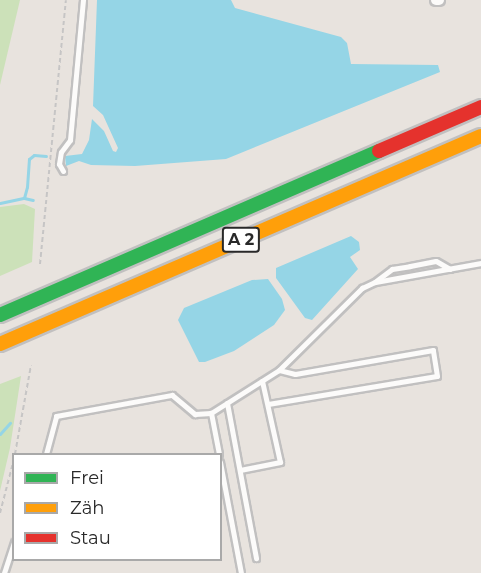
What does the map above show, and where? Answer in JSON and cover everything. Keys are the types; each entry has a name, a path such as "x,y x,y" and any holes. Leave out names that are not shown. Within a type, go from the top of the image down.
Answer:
{"highway":[{"name":"A 2","path":"0,315 479,108"},
{"name":"A 2","path":"0,344 481,136"}],"lane":[{"path":"63,171 59,164 61,152 70,140 83,0"},
{"path":"46,453 56,416 172,395 195,414 212,413 279,370 362,288 375,282 392,269 436,261 450,269"},
{"path":"375,282 481,263"},
{"path":"268,404 437,376 433,350 295,374 279,370"},
{"path":"240,470 280,462 262,381"},
{"path":"227,404 256,558"},
{"path":"212,413 219,453"},
{"path":"222,473 241,573"},
{"path":"4,573 12,548"}],"path":[{"path":"40,264 66,0"},
{"path":"15,453 31,365"},
{"path":"0,513 12,467"}],"green space":[{"path":"0,0 20,0 0,85"},
{"path":"24,204 35,209 32,262 0,276 0,207"},
{"path":"21,376 10,448 0,491 0,384"}],"water":[{"path":"97,0 231,0 235,8 341,37 347,43 351,64 438,65 440,72 226,159 135,166 91,165 79,161 66,166 65,156 82,154 89,140 92,119 104,131 113,151 116,152 118,148 103,115 93,106"},
{"path":"351,236 359,242 360,250 350,257 358,269 312,320 305,318 276,278 276,268"},
{"path":"268,279 282,299 285,310 274,325 234,351 199,362 178,320 184,308 252,280"}],"waterway":[{"path":"0,203 24,198 29,159 34,155 46,156"},
{"path":"24,198 33,200"},
{"path":"0,434 10,423"}],"traffic: fast":[{"path":"0,315 379,151"}],"traffic: slow":[{"path":"0,344 481,136"}],"traffic: jam":[{"path":"379,151 481,107"}]}
